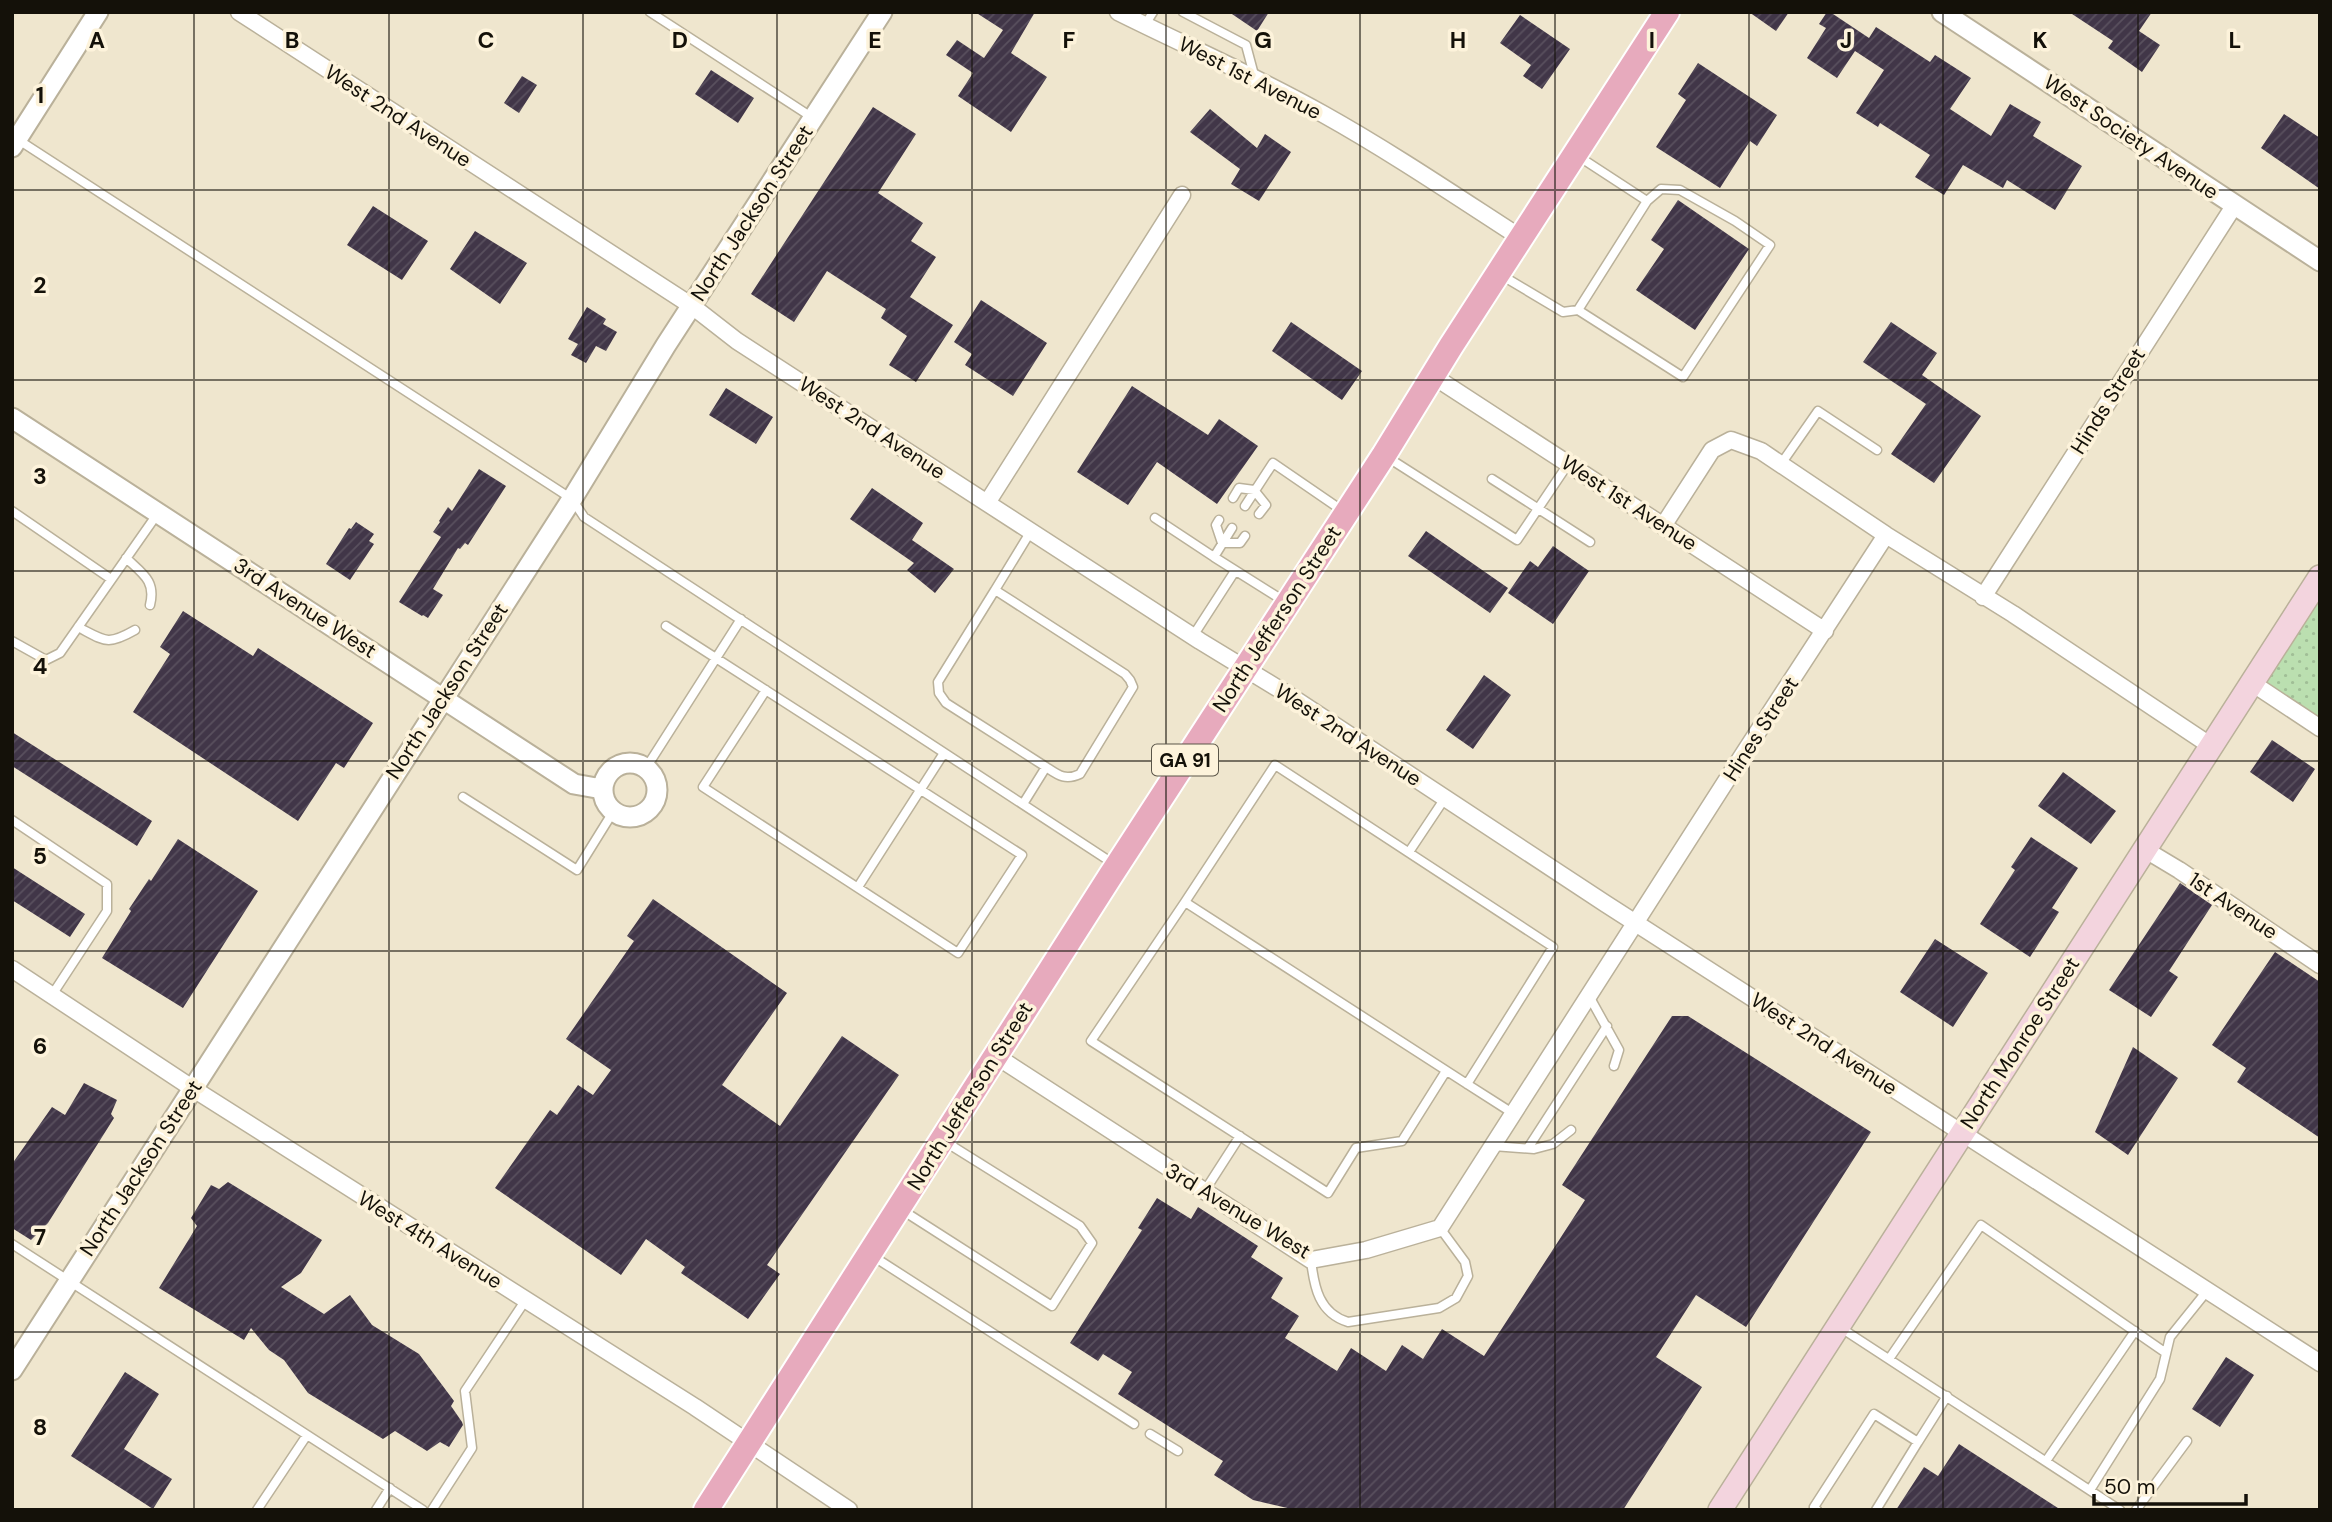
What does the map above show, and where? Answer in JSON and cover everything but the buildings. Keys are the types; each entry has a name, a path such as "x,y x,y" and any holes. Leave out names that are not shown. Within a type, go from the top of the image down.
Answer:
{"main road":[{"name":"North Jefferson Street","path":"706,1510 1667,12"},
{"name":"North Monroe Street","path":"1720,1510 2320,577"}],"street":[{"path":"15,143 98,12"},
{"name":"West 2nd Avenue","path":"239,12 692,306 737,341 2320,1363"},
{"name":"North Jackson Street","path":"12,1370 882,12"},
{"name":"West 1st Avenue","path":"1118,12 1149,18 1322,113 1521,238"},
{"name":"West Society Avenue","path":"1942,12 2320,261"},
{"path":"987,503 1182,195"},
{"name":"Hinds Street","path":"1983,597 2234,206"},
{"name":"West 1st Avenue","path":"1433,376 1825,631"},
{"name":"3rd Avenue West","path":"12,418 574,784 602,789"},
{"path":"1663,526 1712,450 1731,440 1761,451 2211,746"},
{"name":"Hines Street","path":"1636,923 1886,535"},
{"path":"2252,683 2320,728"},
{"path":"630,762 646,768 657,783 657,793 649,810 632,817 613,812 607,806 602,789 608,773 621,763 630,762"},
{"name":"1st Avenue","path":"2144,849 2320,965"},
{"path":"1440,1228 1636,923"},
{"name":"West 4th Avenue","path":"12,969 192,1088 750,1443 849,1510"},
{"name":"3rd Avenue West","path":"996,1056 1311,1260 1366,1250 1440,1228"}],"lane":[{"path":"650,12 813,118"},
{"path":"1183,12 1246,45 1254,78"},
{"path":"15,143 572,499 584,517 1117,866"},
{"path":"1575,154 1647,201"},
{"path":"1499,274 1563,312 1578,310 1683,377 1770,245 1735,221 1680,190 1661,189 1647,201 1578,310"},
{"path":"1781,464 1818,411 1877,450"},
{"path":"1384,455 1517,540 1569,463"},
{"path":"1245,506 1273,463 1346,513"},
{"path":"1492,479 1590,542"},
{"path":"1233,498 1240,488 1254,490 1266,505 1259,514"},
{"path":"12,511 111,579"},
{"path":"12,641 46,660 60,653 158,513"},
{"path":"1156,518 1287,603"},
{"path":"1219,520 1216,525 1222,543"},
{"path":"1214,556 1232,528"},
{"path":"995,590 1125,674 1133,687 1080,774 1071,778 1062,778 946,703 939,693 937,682 1031,531"},
{"path":"1222,543 1240,542 1245,537"},
{"path":"127,558 148,579 153,592 150,606"},
{"path":"1193,636 1236,571"},
{"path":"646,768 741,619"},
{"path":"666,626 766,690 920,789 1022,855 958,953 703,787 766,690"},
{"path":"78,627 104,640 118,640 135,630"},
{"path":"858,887 944,753"},
{"path":"1446,1071 1402,1141 1356,1148 1328,1193 1091,1041 1275,765 1553,947 1467,1084"},
{"path":"1023,804 1046,767"},
{"path":"463,797 577,870 613,812"},
{"path":"1409,852 1445,799"},
{"path":"12,820 107,884 107,911 52,995"},
{"path":"1185,902 1514,1114"},
{"path":"1589,996 1619,1050 1614,1066"},
{"path":"1528,1148 1607,1026"},
{"path":"1493,1146 1528,1148 1553,1144 1571,1130"},
{"path":"1204,1192 1240,1136"},
{"path":"899,1208 1052,1306 1093,1243 1080,1226 942,1140"},
{"path":"1889,1359 1981,1225 2166,1353"},
{"path":"1311,1260 1317,1290 1324,1307 1335,1318 1348,1322 1439,1308 1456,1298 1468,1276 1465,1262 1440,1228"},
{"path":"12,1244 423,1510"},
{"path":"870,1254 1134,1424"},
{"path":"2090,1490 2160,1379 2171,1337 2207,1292"},
{"path":"432,1510 472,1447 465,1391 525,1301"},
{"path":"1838,1326 2120,1510"},
{"path":"2046,1461 2135,1331"},
{"path":"1875,1510 1947,1396"},
{"path":"1818,1510 1814,1507 1874,1414 1918,1442"},
{"path":"1150,1434 1178,1451"},
{"path":"257,1510 307,1435"},
{"path":"2136,1510 2187,1441"},
{"path":"376,1510 390,1488"}],"green space":[{"path":"2320,579 2320,725 2254,682"}]}
